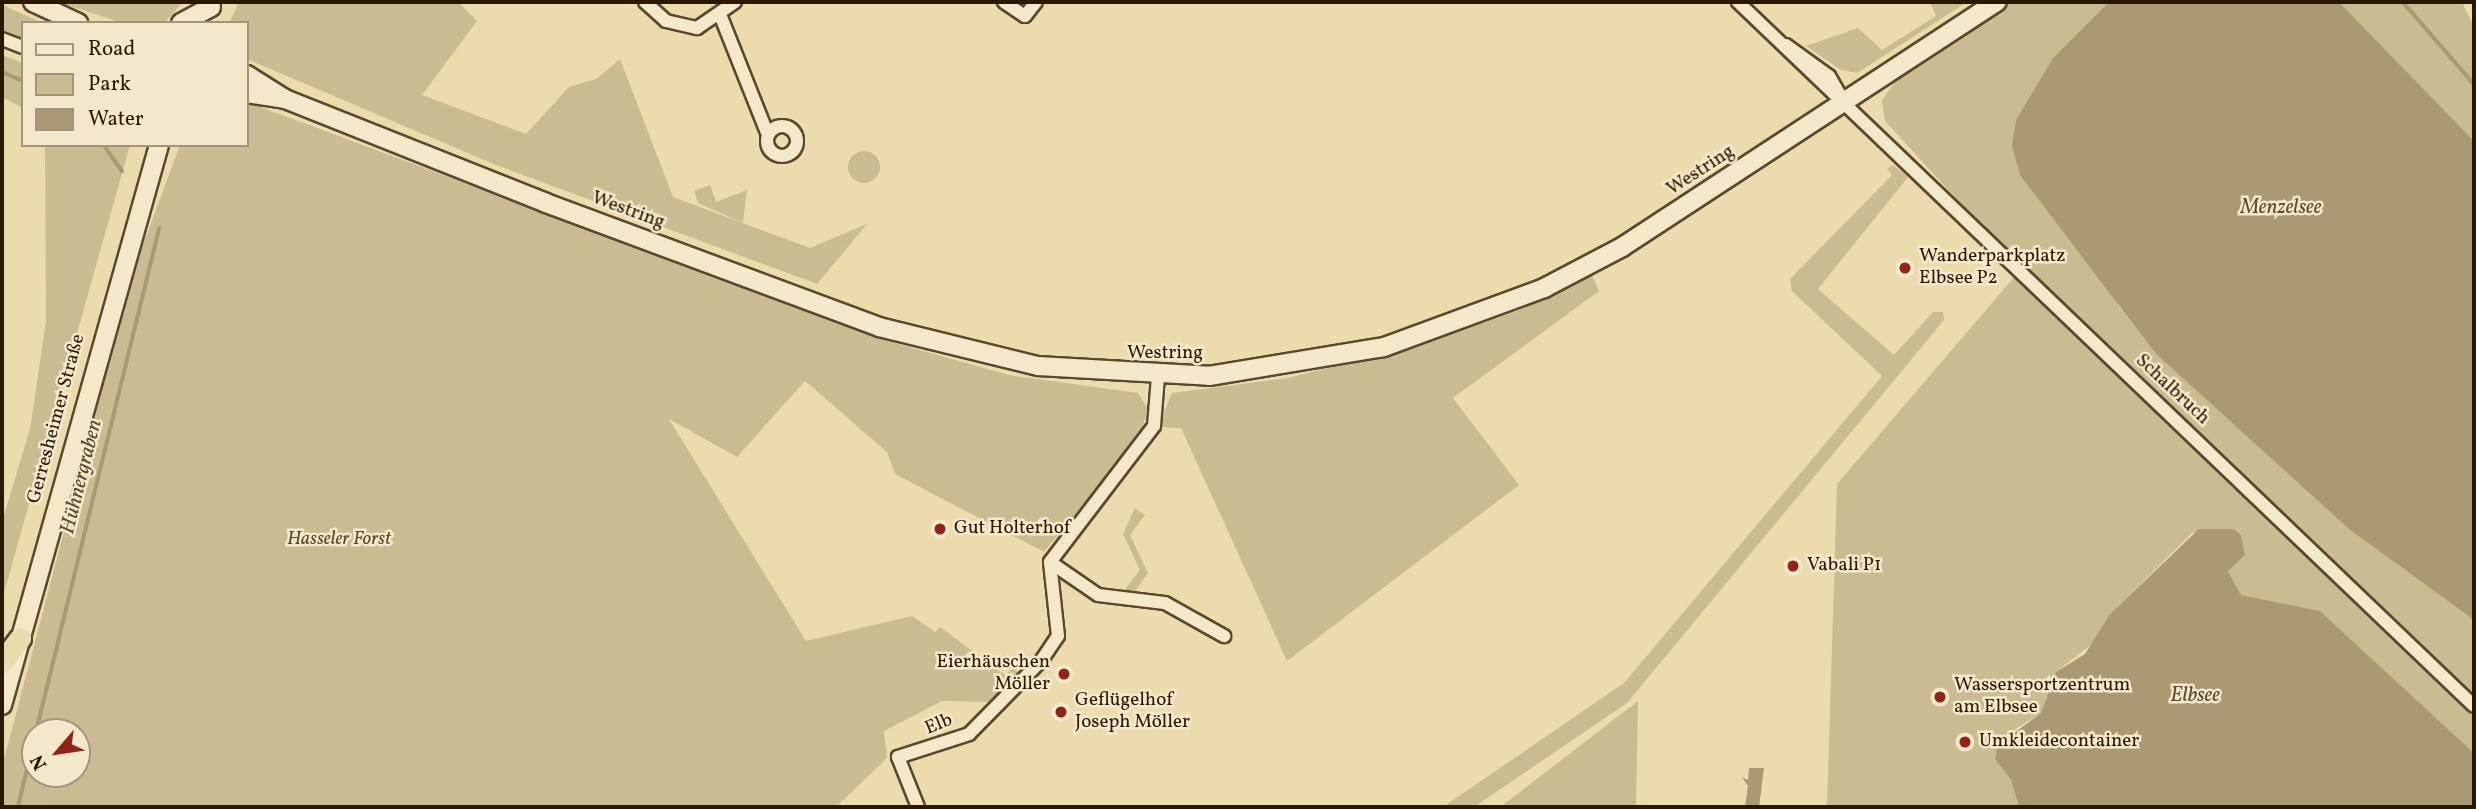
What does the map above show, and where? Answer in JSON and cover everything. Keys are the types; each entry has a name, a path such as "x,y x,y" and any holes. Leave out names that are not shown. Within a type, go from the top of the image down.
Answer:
{"highway":[{"path":"2,662 20,638"}],"main road":[{"path":"33,2 74,21"},
{"name":"Westring","path":"248,76 285,99 879,327 1038,366 1158,376 1315,363 1484,313 1622,247 1997,2"},
{"path":"185,21 211,7"},
{"name":"Westring","path":"248,93 285,99"},
{"name":"Gerresheimer Straße","path":"2,705 158,147"}],"street":[{"path":"645,2 666,21 686,28 721,17 735,2"},
{"path":"1004,2 1025,16 1036,2"},
{"name":"Schalbruch","path":"1738,2 1817,84 1844,102 2474,706"},
{"path":"721,17 768,135"},
{"path":"2,39 21,46"},
{"path":"1158,376 1154,426 1050,562 1098,595 1165,603 1224,636"},
{"name":"Elb","path":"918,807 898,757 951,743 986,722 1058,636 1050,562"}],"green space":[{"path":"58,2 183,2 166,21 116,21"},
{"path":"239,2 458,2 477,21 422,95 526,134 569,87 596,79 620,59 673,197 810,248 867,224 817,284 496,165 248,59 248,21 230,21"},
{"path":"1930,2 1967,2 1857,73 1841,70 1806,46 1858,28 1882,50 1936,16"},
{"path":"2011,2 2109,2 2053,58 2117,304 2155,353 2350,530 2474,620 2474,753 2320,611 2241,595 2228,571 2235,562 2226,531 2211,531 2192,533 2110,614 2101,637 2056,672 2041,713 2006,735 1995,759 2011,780 2019,807 1827,807 1837,484 2021,269 1885,121 1882,100 1896,80"},
{"path":"2339,2 2462,2 2474,27 2474,141"},
{"path":"2,4 38,21 21,21 21,37 2,30"},
{"path":"2,55 21,62 21,107 2,97"},
{"name":"Hasseler Forst","path":"248,102 898,344 1009,375 1138,393 1148,409 1139,438 1044,552 895,474 887,452 805,381 737,457 669,419 806,641 912,616 935,632 940,627 1005,675 1013,668 1019,673 996,702 942,701 884,731 887,758 836,807 2,807 2,767 131,277 179,147 248,147"},
{"path":"45,147 129,147 2,600 2,522 30,429 46,321"},
{"path":"864,151 875,156 880,167 875,178 864,183 853,178 848,167 853,156"},
{"path":"1893,165 1908,177 1818,289 1894,355 1933,312 1943,312 1944,320 1627,703 1474,807 1443,807 1624,683 1882,376 1792,291 1790,279 1892,175 1887,169"},
{"path":"710,185 716,202 747,190 743,223 698,203 694,191"},
{"path":"1592,275 1599,291 1453,398 1519,485 1287,661 1181,428 1158,427 1172,393 1287,378 1415,347 1517,311"},
{"path":"1135,508 1145,515 1130,535 1148,573 1133,594 1122,593 1140,570 1123,534"},
{"path":"1638,701 1636,807 1499,807 1503,805"}],"water":[{"name":"Menzelsee","path":"2109,2 2339,2 2474,141 2474,620 2350,530 2155,353 2020,175 2012,146 2016,120 2053,58"},
{"name":"Elbsee","path":"2199,529 2234,529 2241,535 2245,555 2228,571 2241,595 2320,611 2474,753 2474,807 2019,807 2011,780 1995,759 1998,745 2041,713 2056,672 2085,654 2110,614"},
{"path":"1749,768 1764,768 1759,807 1745,807 1748,786 1742,777 1748,780"}],"waterway":[{"path":"2403,2 2474,84"},
{"name":"Hühnergraben","path":"2,72 21,80"},
{"name":"Hühnergraben","path":"105,147 122,171"},
{"name":"Hühnergraben","path":"39,718 159,229"},
{"name":"Hühnergraben","path":"18,807 23,788"}],"place":[{"name":"Wanderparkplatz Elbsee P2","path":"1905,268"},
{"name":"Gut Holterhof","path":"940,529"},
{"name":"Vabali P1","path":"1793,566"},
{"name":"Eierhäuschen Möller","path":"1064,674"},
{"name":"Wassersportzentrum am Elbsee","path":"1940,697"},
{"name":"Geflügelhof Joseph Möller","path":"1061,712"},
{"name":"Umkleidecontainer","path":"1965,742"}]}
